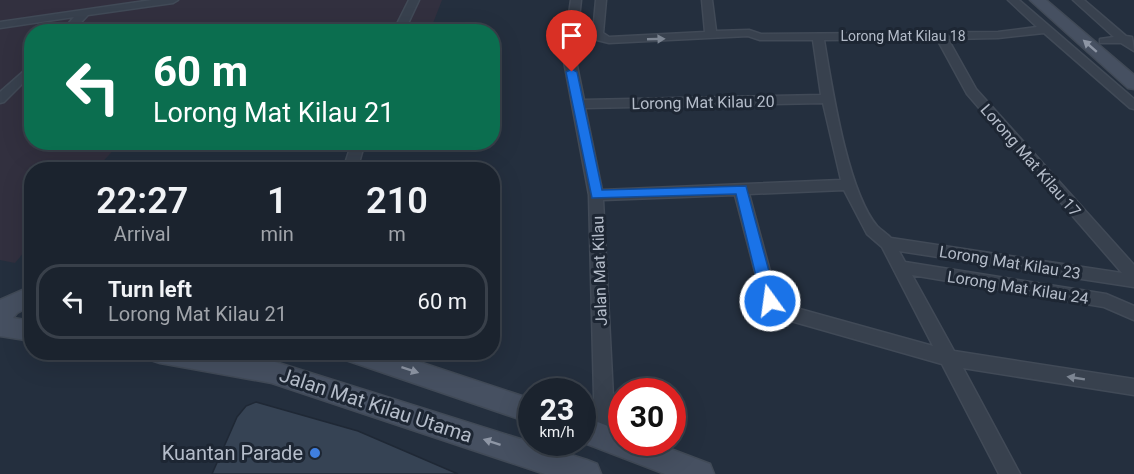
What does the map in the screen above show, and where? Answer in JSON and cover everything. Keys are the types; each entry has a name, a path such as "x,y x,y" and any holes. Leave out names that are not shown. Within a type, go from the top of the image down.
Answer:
{"street":[{"path":"0,25 173,0"},
{"path":"402,24 414,0"},
{"name":"Jalan Mat Kilau","path":"576,0 569,56 596,195 594,378"},
{"name":"Lorong Mat Kilau 18","path":"601,0 598,33 601,38 609,40 749,33 760,37 998,35 1047,29"},
{"path":"707,0 711,36"},
{"path":"1012,0 1134,105"},
{"path":"1037,0 1134,84"},
{"path":"1056,0 1134,67"},
{"path":"1078,0 1129,39 1134,48"},
{"path":"74,24 85,12"},
{"name":"Lorong Mat Kilau 17","path":"940,35 971,91 1134,276"},
{"path":"818,36 828,99 849,185 872,230 887,243 1010,474"},
{"path":"1104,41 1129,39"},
{"path":"0,99 24,75"},
{"name":"Lorong Mat Kilau 20","path":"578,104 828,99"},
{"path":"596,195 849,185"},
{"path":"741,189 770,301 791,314 948,358 1134,387"},
{"name":"Lorong Mat Kilau 23","path":"887,243 1134,281"},
{"name":"Lorong Mat Kilau 24","path":"900,267 1106,301 1134,313"},
{"path":"0,291 24,295"},
{"path":"0,317 9,306 24,299"},
{"path":"0,326 24,330"},
{"name":"Jalan Mat Kilau Utama","path":"205,360 272,372 573,471"},
{"path":"379,360 518,407"},
{"path":"596,434 700,474"}],"shaded area":[{"path":"0,0 442,0 433,24 24,24 24,150 114,150 102,162 24,162 24,252 15,263 0,260"}],"building":[{"name":"Kuantan Parade","path":"256,402 358,431 458,474 212,474 237,417 246,406"}],"place":[{"name":"Kuantan Parade","path":"315,453"}],"route":[{"path":"572,72 594,175 596,195 741,189 770,301"}]}
